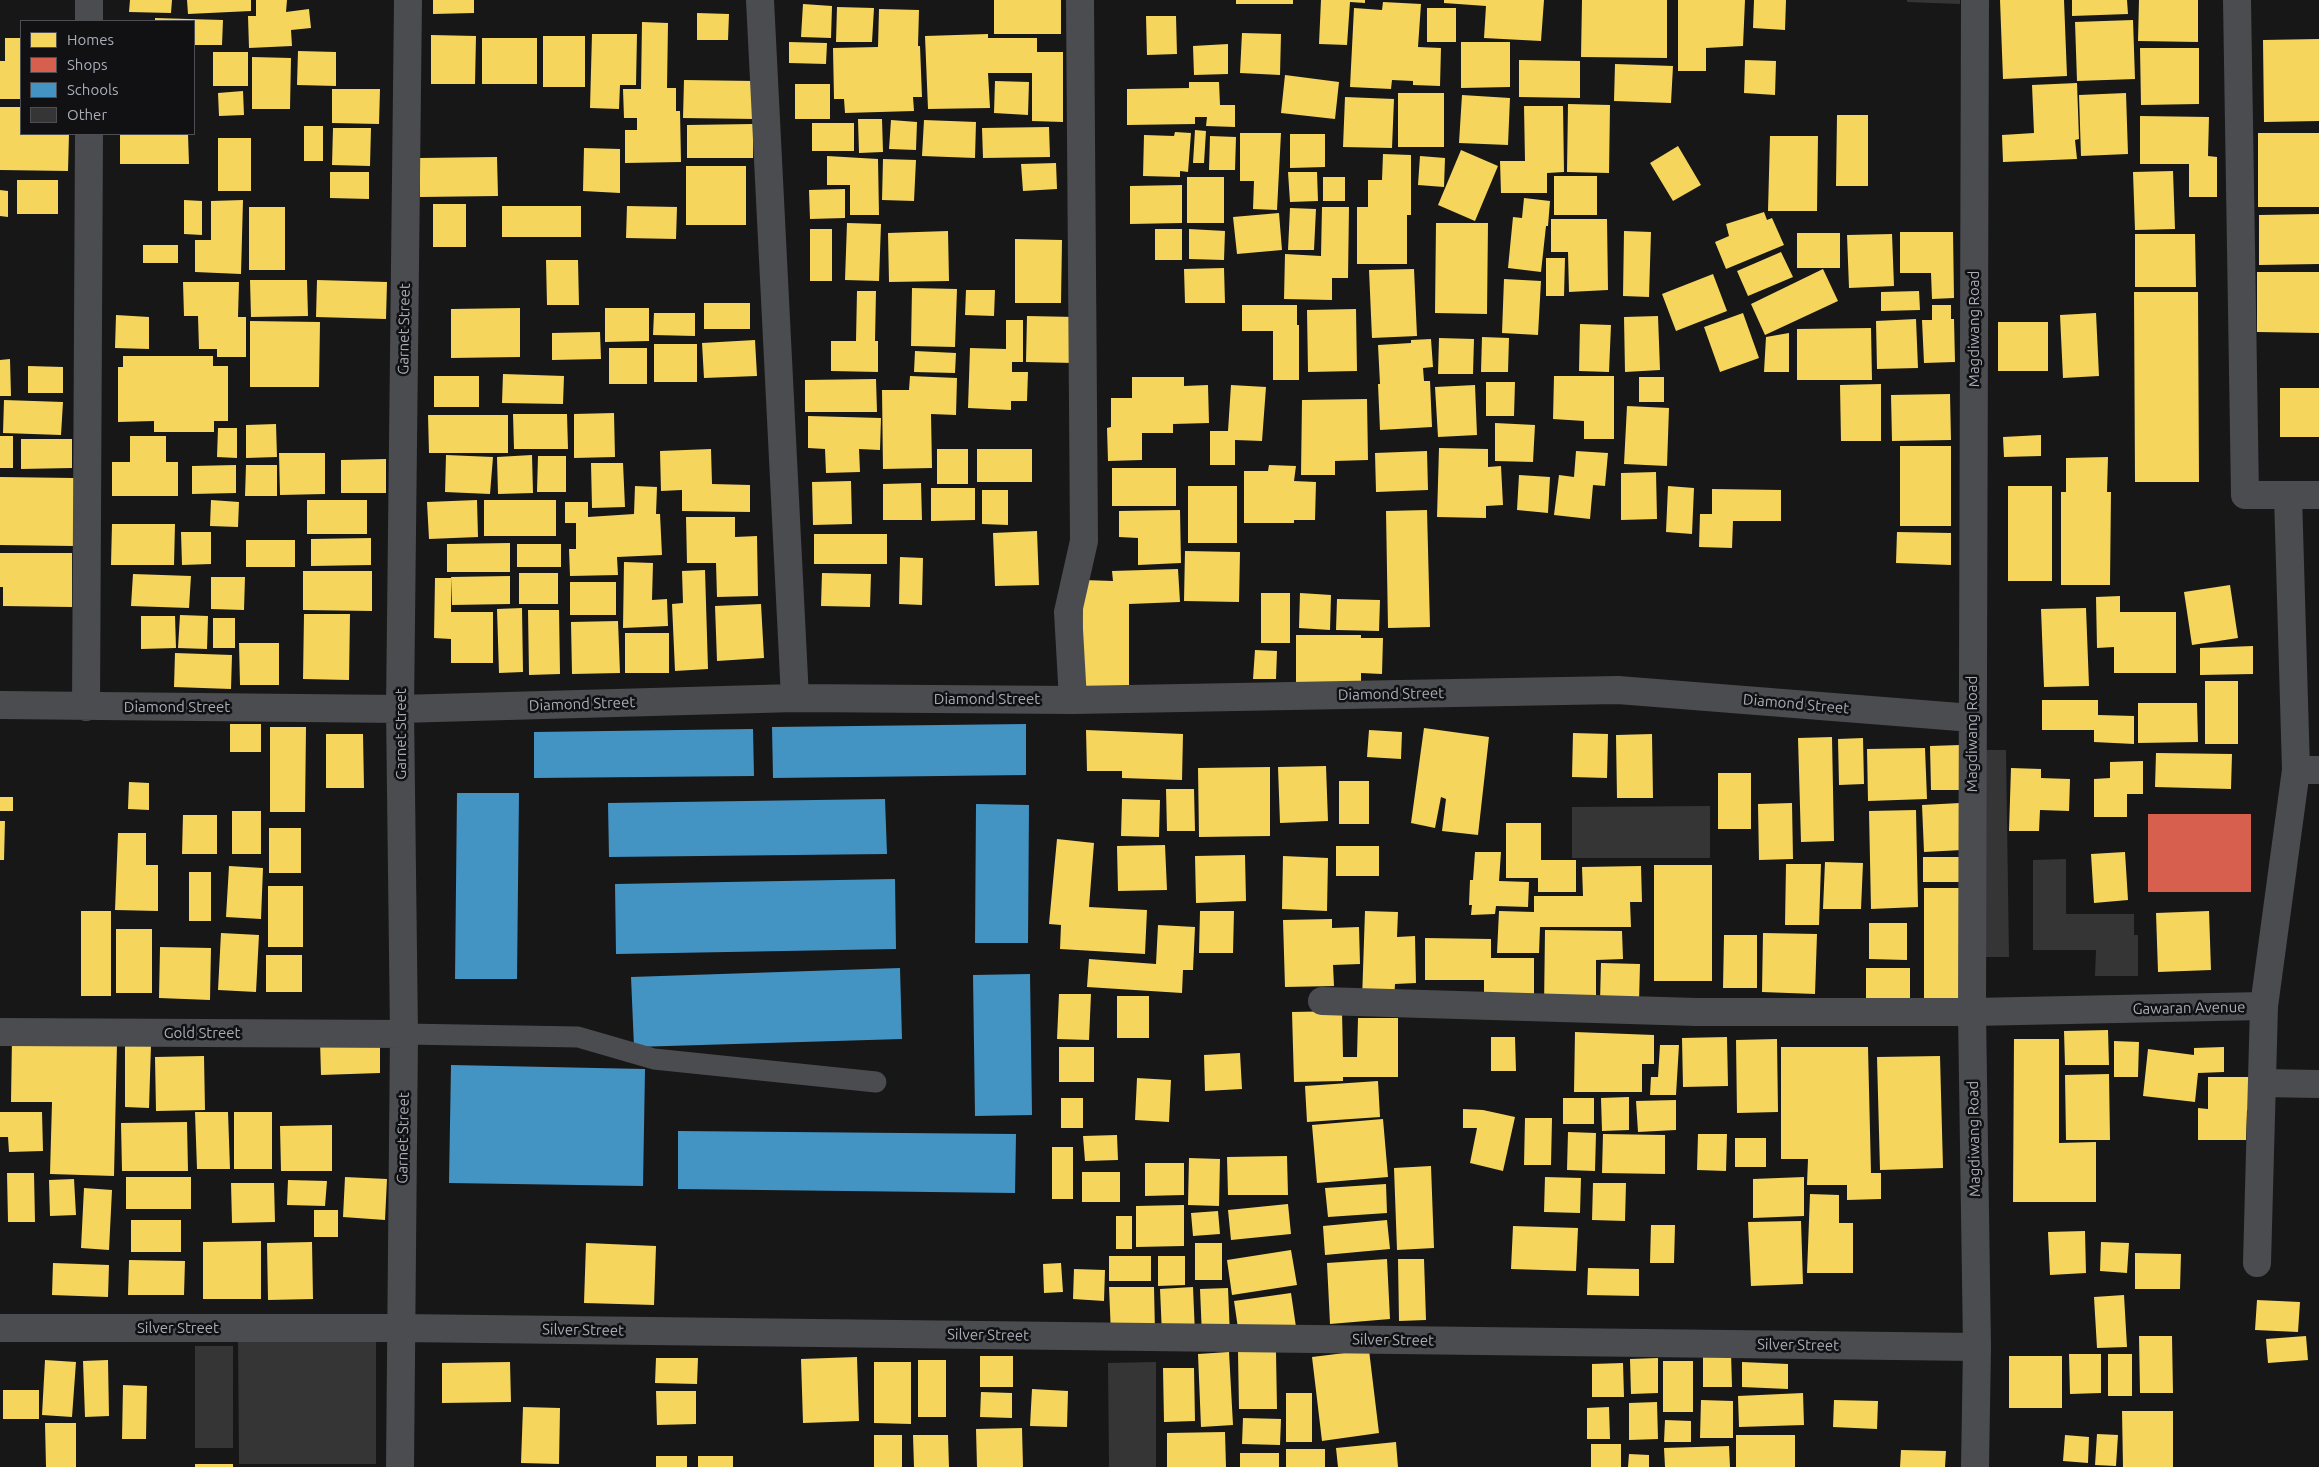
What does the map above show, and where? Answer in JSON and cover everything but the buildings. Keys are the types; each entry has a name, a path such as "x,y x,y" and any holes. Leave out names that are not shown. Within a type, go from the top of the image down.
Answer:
{"street":[{"path":"89,0 89,20"},
{"name":"Garnet Street","path":"400,1467 404,1034 400,709 408,0"},
{"path":"760,0 795,698"},
{"path":"1073,700 1068,612 1084,541 1080,0"},
{"name":"Magdiwang Road","path":"1974,1467 1977,1347 1972,1012 1975,0"},
{"path":"2237,0 2245,495 2319,495"},
{"path":"86,707 89,135"},
{"name":"Gawaran Avenue","path":"1322,1001 1697,1012 1972,1012 2264,1006 2307,770 2288,495"},
{"name":"Diamond Street","path":"0,705 400,709 795,698 1073,700 1618,690 1972,718"},
{"path":"2257,1263 2264,1006"},
{"name":"Gold Street","path":"0,1032 404,1034"},
{"path":"2262,1083 2319,1084"},
{"name":"Silver Street","path":"0,1328 401,1328 1977,1347"}],"lane":[{"path":"404,1034 578,1037 654,1059 876,1082"}]}
